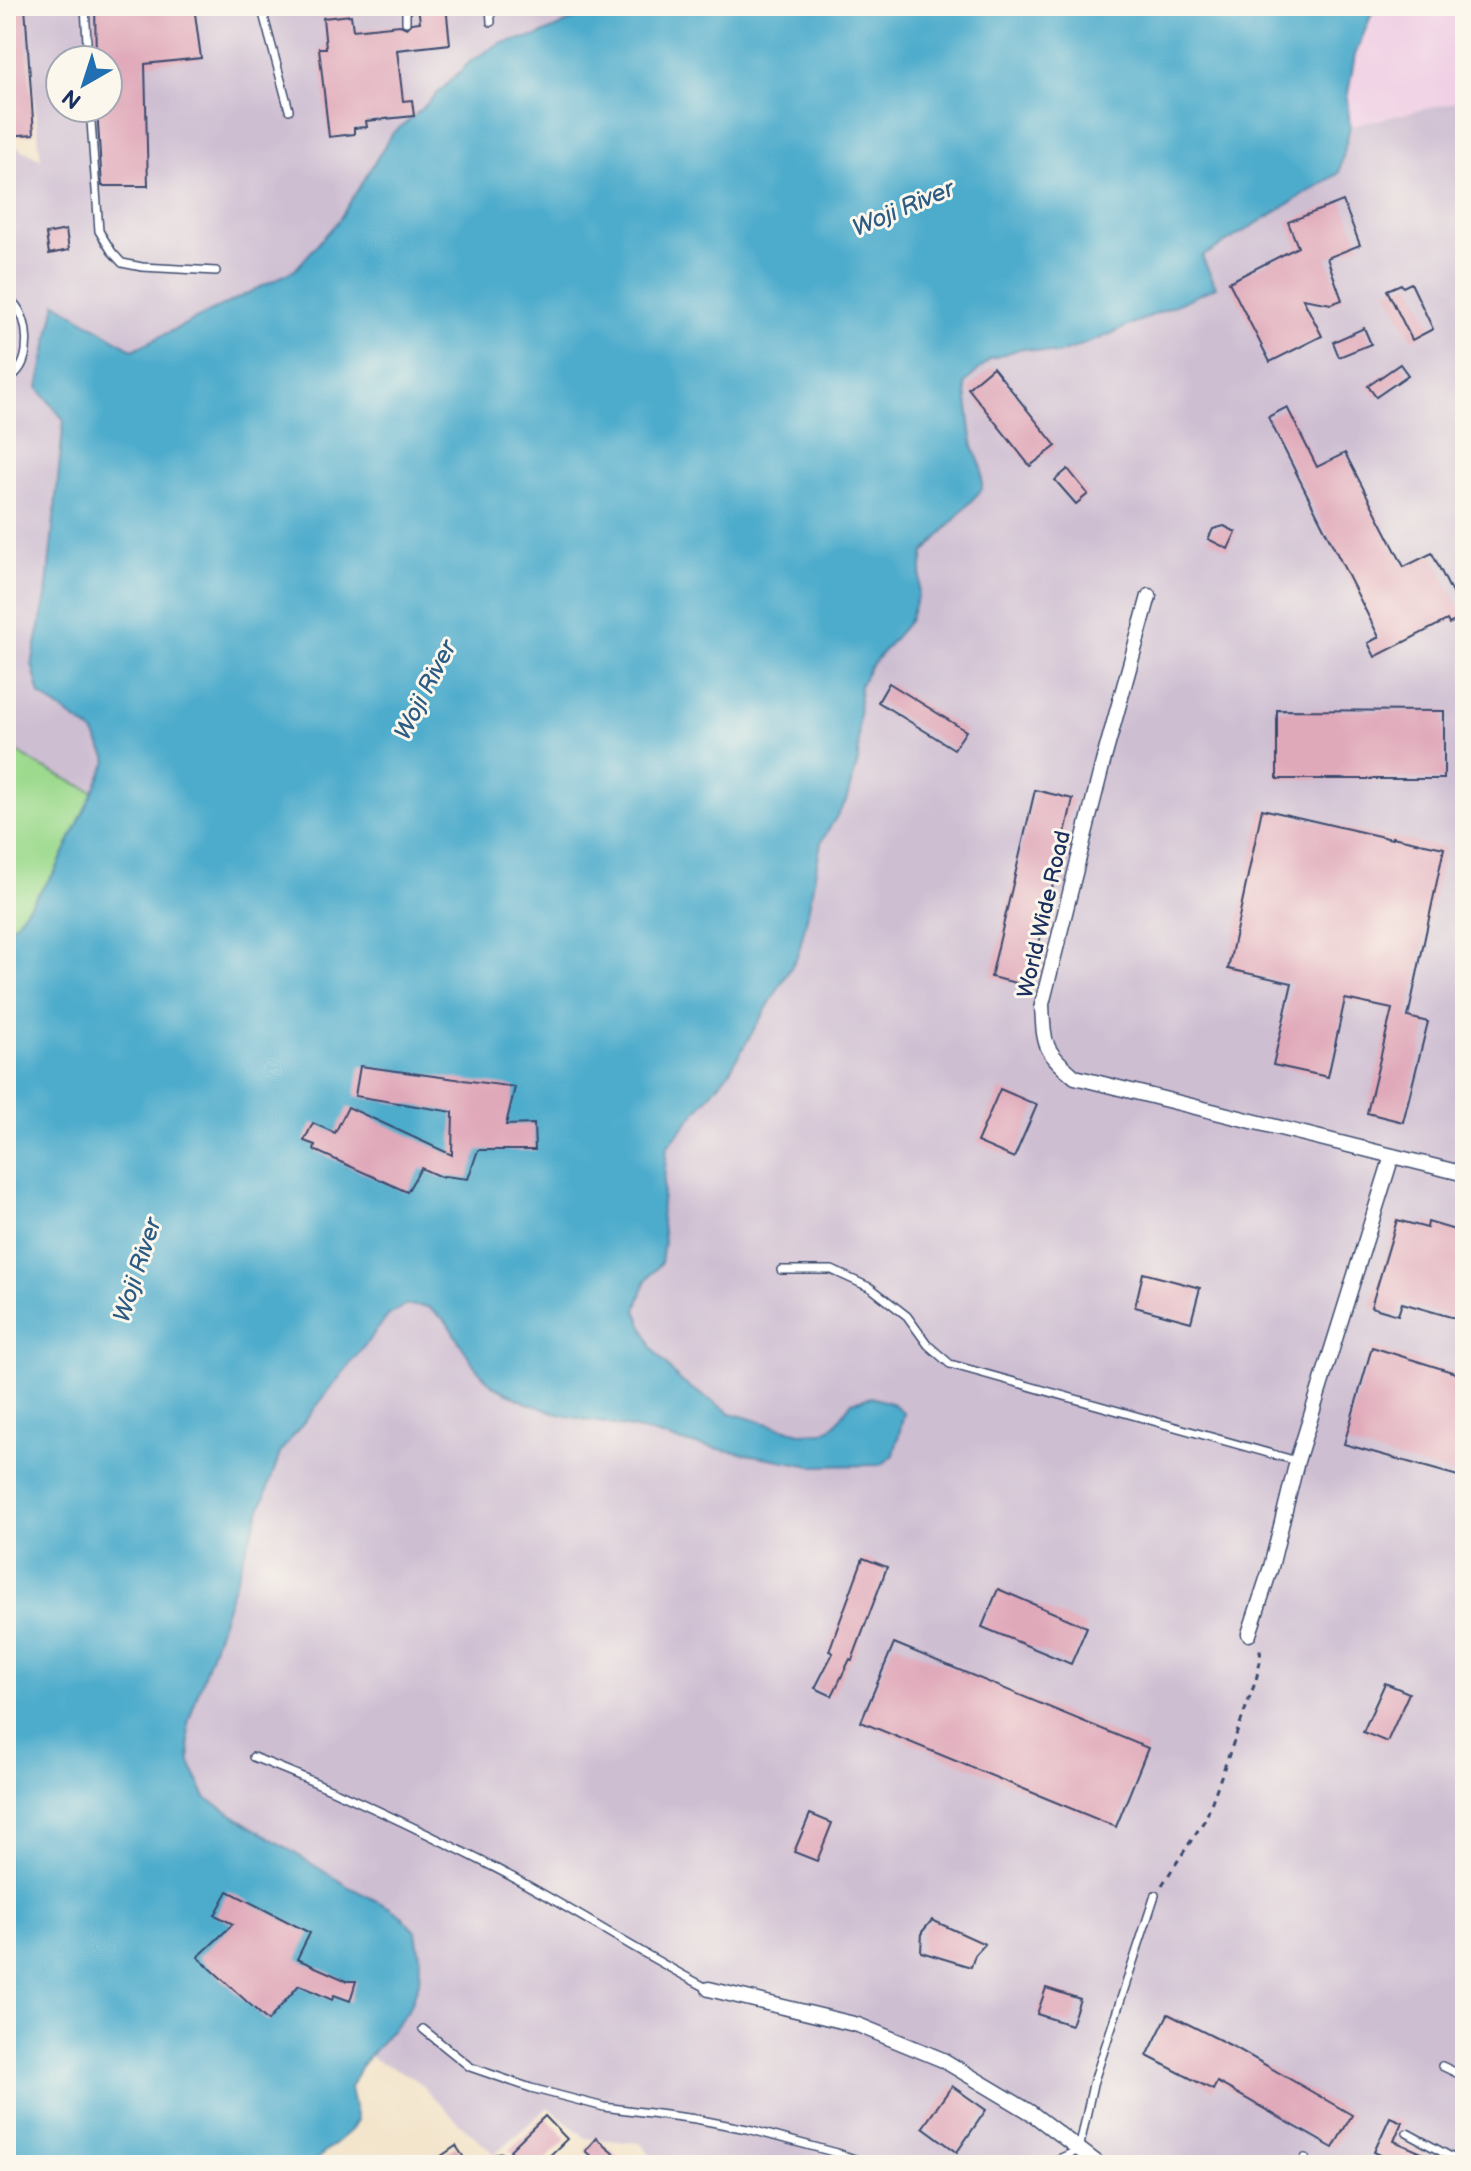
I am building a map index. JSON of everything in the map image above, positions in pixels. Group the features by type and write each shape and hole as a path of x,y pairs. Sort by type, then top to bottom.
{"street":[{"name":"World Wide Road","path":"1149,596 1042,1004 1043,1039 1054,1060 1075,1077 1465,1174"},
{"path":"1249,1634 1271,1567 1297,1461 1392,1156"},
{"path":"709,1989 845,2022 943,2060 1030,2112 1100,2165"}],"lane":[{"path":"85,6 87,44"},
{"path":"261,6 289,110"},
{"path":"406,6 406,22"},
{"path":"490,6 491,22"},
{"path":"91,124 99,231 112,252 122,263 142,267 216,271"},
{"path":"6,298 23,313 27,342 22,367 6,382"},
{"path":"781,1270 832,1270 871,1288 907,1316 928,1345 950,1364 1297,1461"},
{"path":"253,1757 397,1820 497,1870 709,1989"},
{"path":"1045,2165 1079,2150 1093,2084 1155,1895"},
{"path":"423,2029 470,2067 531,2088 604,2107 752,2130 872,2165"},
{"path":"1442,2066 1465,2077"},
{"path":"1407,2133 1465,2162"}],"path":[{"path":"1155,1895 1206,1818 1221,1778 1261,1658 1260,1645 1249,1634"}],"shaded area":[{"path":"23,6 603,6 538,36 500,43 392,134 339,220 296,270 133,350 57,304 38,388 64,419 46,597 32,664 40,695 93,732 108,759 94,792 42,767 6,745 6,157 14,145 41,160"},
{"path":"1375,6 1465,6 1465,102 1350,126 1347,99 1355,55"},
{"path":"1464,100 1465,2165 662,2165 640,2143 586,2138 548,2107 495,2154 413,2077 368,2056 407,2012 419,1983 420,1956 402,1916 349,1887 206,1798 190,1762 188,1723 281,1451 388,1316 405,1305 428,1307 446,1321 476,1368 527,1403 562,1415 640,1430 686,1443 812,1466 852,1402 835,1425 823,1432 800,1433 731,1413 680,1381 652,1348 636,1310 664,1242 661,1214 667,1147 729,1072 798,955 821,842 846,801 858,761 860,685 870,667 909,621 918,594 923,553 941,533 982,468 973,447 965,383 990,359 1022,348 1057,354 1099,339 1215,287 1202,257 1339,173 1350,126"}],"green space":[{"path":"6,745 42,767 94,792 55,872 6,935"}],"water":[{"name":"Woji River","path":"603,6 1375,6 1355,55 1347,99 1350,126 1339,173 1202,257 1216,287 1099,339 1057,354 1022,348 990,359 965,383 973,447 982,468 982,489 924,553 918,594 909,621 870,667 860,685 858,761 846,801 821,842 798,955 729,1072 667,1147 661,1214 664,1242 661,1263 646,1280 636,1310 652,1348 680,1381 731,1413 800,1433 823,1432 835,1425 852,1402 872,1397 893,1404 904,1413 894,1455 881,1465 812,1466 686,1443 640,1430 562,1415 527,1403 493,1386 476,1368 446,1321 428,1307 405,1305 388,1316 281,1451 188,1723 190,1762 206,1798 349,1887 389,1907 416,1932 420,1956 419,1983 407,2012 360,2067 350,2088 357,2120 350,2131 310,2165 6,2165 6,935 55,872 108,760 93,732 40,695 32,664 46,597 64,420 38,388 56,303 133,350 295,270 339,220 392,134 471,61 500,43 538,36"}],"building":[{"path":"6,6 25,6 34,134 6,136"},
{"path":"95,6 194,6 201,58 145,64 148,186 102,186 98,124 124,124 124,44 96,44"},
{"path":"418,6 446,6 450,44 397,50 403,101 412,100 414,116 366,121 367,127 354,128 354,134 329,137 319,48 326,48 323,18 351,15 353,30 400,25 407,28 412,23 420,22"},
{"path":"1343,201 1360,245 1327,258 1342,300 1331,304 1303,299 1322,336 1270,362 1229,282 1298,247 1288,222"},
{"path":"66,230 69,250 49,254 46,234"},
{"path":"1411,283 1433,329 1412,340 1387,290"},
{"path":"1364,328 1371,344 1339,357 1333,342"},
{"path":"1400,364 1408,375 1376,397 1368,386"},
{"path":"993,367 1056,446 1030,466 968,388"},
{"path":"1287,407 1317,467 1345,453 1404,567 1432,553 1464,617 1449,624 1447,620 1375,657 1368,643 1379,637 1268,417"},
{"path":"1068,469 1088,494 1076,504 1055,480"},
{"path":"1224,526 1236,532 1228,549 1208,539 1213,529"},
{"path":"889,683 966,731 954,749 878,702"},
{"path":"1277,710 1444,711 1444,779 1277,779"},
{"path":"1035,790 1073,799 1029,986 991,977"},
{"path":"1262,809 1444,848 1408,1017 1428,1022 1403,1122 1367,1113 1392,1009 1345,999 1328,1077 1273,1065 1292,983 1228,969"},
{"path":"360,1066 515,1087 506,1125 534,1124 535,1150 478,1150 468,1179 443,1178 421,1168 407,1192 314,1150 315,1145 304,1141 313,1123 335,1133 348,1107 452,1155 453,1112 355,1096"},
{"path":"1000,1089 1037,1105 1014,1158 977,1142"},
{"path":"1397,1220 1427,1228 1428,1222 1465,1233 1465,1321 1402,1303 1398,1315 1371,1307"},
{"path":"1143,1273 1200,1288 1191,1322 1135,1307"},
{"path":"1372,1347 1465,1376 1465,1478 1344,1444"},
{"path":"863,1558 887,1567 852,1660 832,1696 815,1688 833,1653 829,1651"},
{"path":"998,1589 1087,1627 1071,1664 982,1627"},
{"path":"894,1643 1148,1748 1116,1827 861,1722"},
{"path":"1385,1683 1409,1693 1387,1742 1363,1732"},
{"path":"810,1814 832,1823 817,1861 794,1852"},
{"path":"228,1891 310,1933 297,1959 347,1981 356,1981 350,2001 334,1995 332,2000 299,1985 268,2021 198,1957 233,1924 215,1915"},
{"path":"932,1920 985,1944 975,1955 971,1967 921,1952 922,1932"},
{"path":"1046,1988 1080,1999 1071,2025 1037,2014"},
{"path":"1168,2014 1236,2048 1352,2115 1333,2148 1217,2082 1213,2090 1147,2056"},
{"path":"952,2086 986,2110 957,2152 923,2127"},
{"path":"545,2116 567,2139 540,2165 525,2165 510,2150"},
{"path":"1390,2117 1402,2122 1394,2141 1422,2153 1417,2165 1402,2165 1374,2152"},
{"path":"596,2138 628,2165 601,2165 585,2151"},
{"path":"456,2146 469,2165 428,2165"}]}
